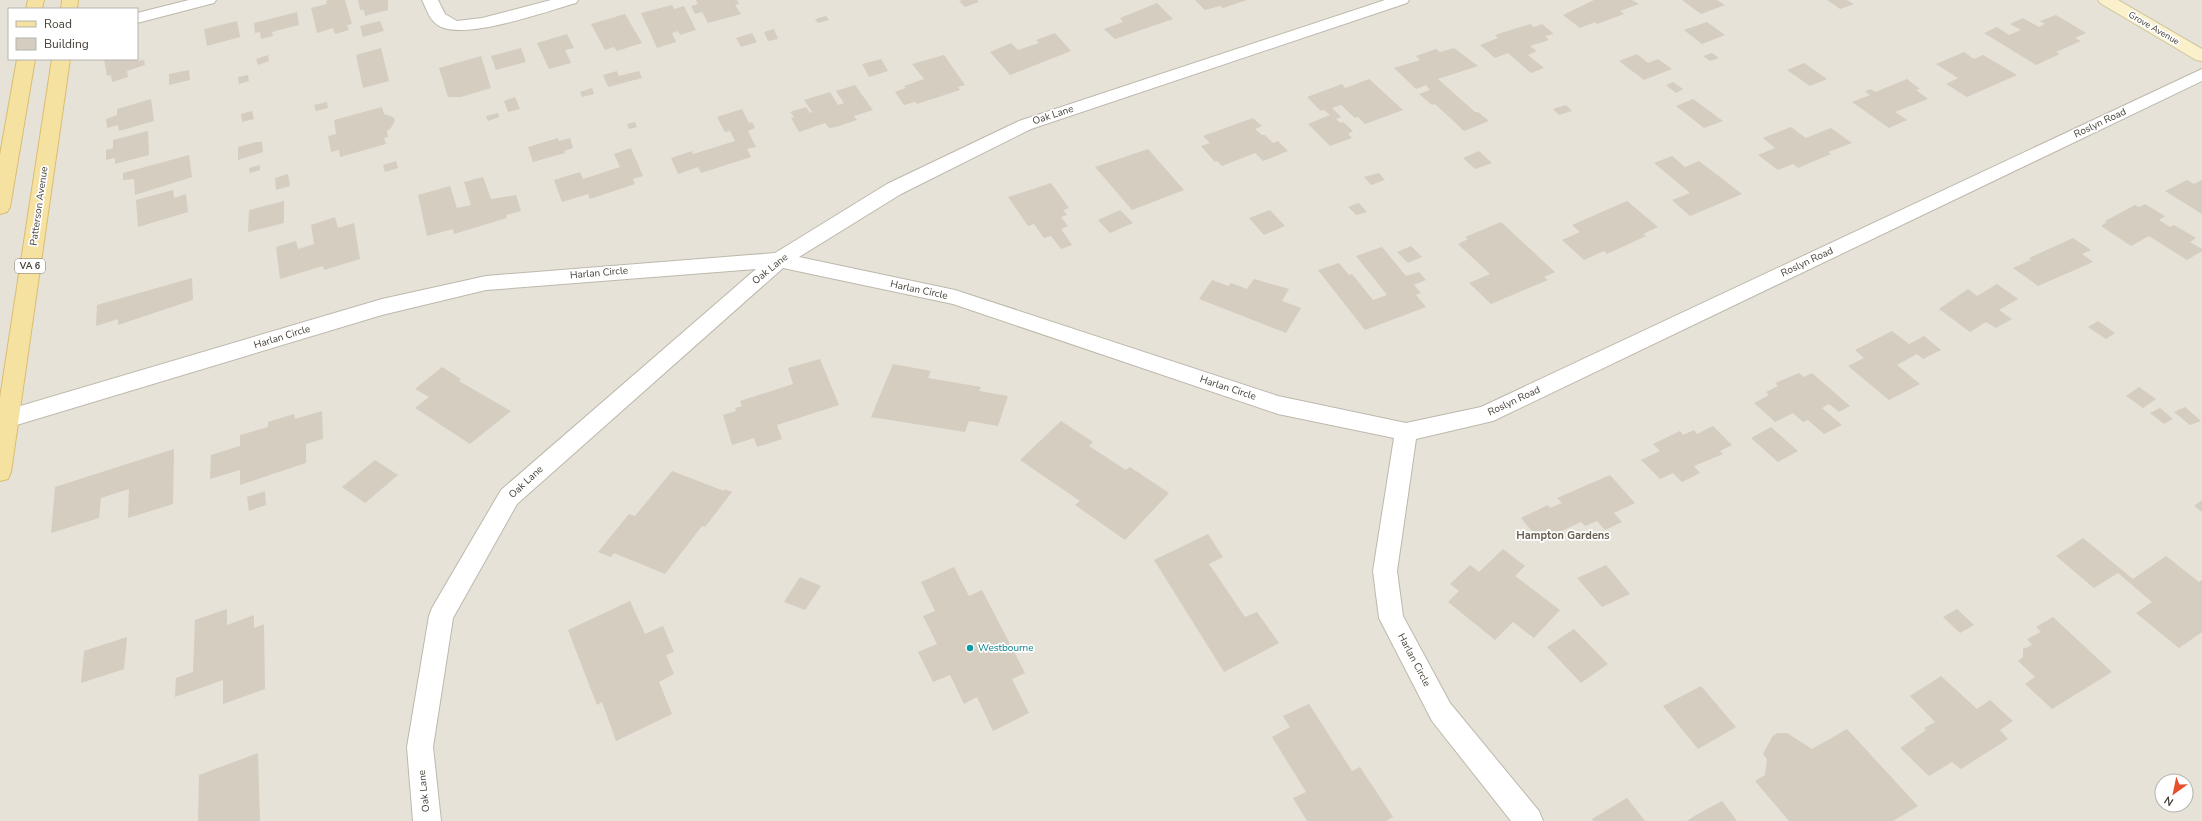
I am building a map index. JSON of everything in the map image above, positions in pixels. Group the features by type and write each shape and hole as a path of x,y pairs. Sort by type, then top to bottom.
{"main road":[{"path":"0,207 26,60"},
{"name":"Patterson Avenue","path":"0,472 4,420 61,60"}],"street":[{"path":"138,18 208,0"},
{"path":"430,0 438,17 446,23 456,26 483,23 570,0"},
{"name":"Oak Lane","path":"427,821 420,747 441,616 509,497 779,260 894,189 1025,125 1401,0"},
{"name":"Grove Avenue","path":"2106,0 2202,56"},
{"name":"Grove Avenue","path":"2133,0 2202,39"},
{"name":"Roslyn Road","path":"1406,432 1485,415 2202,74"},
{"name":"Harlan Circle","path":"4,420 382,307 486,283 779,260 955,297 1278,405 1406,432 1385,571 1391,618 1441,712 1529,821"}],"shaded area":[{"path":"0,0 2202,0 2202,821 0,821"}],"building":[{"path":"345,0 352,24 347,25 349,30 335,34 333,28 317,33 311,8 327,4 326,1"},
{"path":"358,0 388,0 388,10 365,16 364,10 360,10"},
{"path":"696,0 737,0 739,4 735,5 741,14 708,23 702,12 695,14 691,6 698,4"},
{"path":"977,0 979,2 965,7 959,1"},
{"path":"1195,0 1247,0 1223,8 1220,6 1205,10"},
{"path":"1594,0 1632,0 1639,4 1620,11 1624,14 1597,24 1595,22 1580,28 1563,15"},
{"path":"1682,0 1717,0 1725,5 1701,14"},
{"path":"1827,0 1847,0 1854,4 1840,9"},
{"path":"1157,3 1173,19 1115,39 1104,29 1123,22 1120,18"},
{"path":"672,5 674,9 684,6 696,30 680,35 678,31 672,33 676,42 657,48 641,13"},
{"path":"297,12 299,25 272,32 273,36 261,39 260,32 255,33 254,23"},
{"path":"625,14 642,43 617,51 614,47 605,50 591,24"},
{"path":"2056,15 2086,33 2075,38 2081,41 2056,52 2060,54 2036,65 1984,33 1997,27 2009,35 2021,30 2010,24 2023,18 2039,27 2045,24 2040,21"},
{"path":"826,16 829,20 818,23 815,19"},
{"path":"237,21 240,37 207,46 204,29"},
{"path":"380,21 384,31 363,37 360,26"},
{"path":"1707,22 1725,35 1702,44 1684,30"},
{"path":"1530,24 1534,27 1542,24 1554,34 1545,36 1549,40 1530,46 1537,51 1528,55 1544,68 1531,73 1508,53 1495,58 1480,45 1498,38 1495,35"},
{"path":"774,29 778,39 768,41 764,32"},
{"path":"752,33 757,42 741,47 736,38"},
{"path":"1055,33 1071,51 1010,75 990,52 1011,43 1018,50 1039,43 1036,40"},
{"path":"567,34 574,48 565,50 571,63 549,69 537,43"},
{"path":"381,48 389,81 363,88 356,55"},
{"path":"521,48 526,62 496,70 491,56"},
{"path":"1454,48 1478,66 1438,79 1475,112 1478,112 1489,121 1464,131 1435,104 1432,105 1419,94 1430,90 1426,85 1416,89 1394,68 1420,60 1416,56 1436,49 1440,52"},
{"path":"1964,52 1974,59 1983,55 2017,75 1967,97 1946,84 1958,78 1936,64"},
{"path":"1712,53 1719,58 1710,61 1703,56"},
{"path":"1637,54 1648,63 1658,59 1672,69 1644,80 1619,61"},
{"path":"268,55 269,61 258,65 256,59"},
{"path":"944,55 965,85 958,87 960,90 917,104 915,102 904,105 895,92 906,88 904,86 924,79 912,64"},
{"path":"481,56 491,88 461,97 448,97 439,68"},
{"path":"881,59 888,71 869,77 862,64"},
{"path":"104,60 144,60 145,65 127,71 128,77 112,82 111,75 107,76"},
{"path":"1804,63 1827,79 1810,86 1787,70"},
{"path":"189,70 190,80 169,85 169,74"},
{"path":"617,71 619,76 639,71 642,78 608,87 603,75"},
{"path":"248,75 249,81 239,84 238,77"},
{"path":"1369,79 1403,110 1365,124 1358,117 1355,118 1341,105 1332,108 1341,117 1336,119 1340,123 1343,122 1353,131 1348,134 1352,138 1330,146 1308,124 1330,115 1324,110 1321,111 1307,97 1342,84 1345,88"},
{"path":"1907,79 1920,89 1916,90 1928,99 1895,112 1907,120 1889,128 1852,102 1870,95 1865,91 1871,89 1875,92"},
{"path":"1673,82 1683,89 1676,93 1666,85"},
{"path":"855,85 873,110 854,116 857,120 836,127 829,128 825,123 799,132 791,118 794,117 790,112 806,107 810,113 812,112 804,100 830,92 838,105 844,103 836,91"},
{"path":"592,88 594,94 582,97 580,92"},
{"path":"515,97 520,109 508,112 504,101"},
{"path":"151,99 154,121 119,131 118,125 107,128 106,119 117,115 117,109"},
{"path":"1693,99 1723,121 1704,128 1676,106"},
{"path":"327,102 328,108 316,111 314,105"},
{"path":"1566,105 1572,111 1559,115 1553,109"},
{"path":"382,107 384,114 393,117 395,120 391,128 387,131 388,137 384,138 386,144 340,157 339,150 331,152 328,136 336,134 334,120"},
{"path":"742,109 749,123 752,122 755,128 748,131 756,147 747,149 751,157 701,173 698,167 678,174 671,158 692,151 693,154 735,141 730,131 725,132 717,117"},
{"path":"252,111 254,119 242,122 241,114"},
{"path":"498,113 499,117 488,121 486,116"},
{"path":"1253,118 1262,126 1255,129 1262,135 1265,135 1273,143 1278,141 1288,151 1263,161 1255,153 1222,166 1217,161 1215,162 1201,146 1210,143 1203,136"},
{"path":"635,122 637,127 629,129 627,124"},
{"path":"1791,127 1806,138 1831,128 1852,143 1828,152 1831,154 1798,168 1793,164 1778,170 1758,155 1775,148 1763,138"},
{"path":"148,131 149,155 115,164 115,158 106,160 106,150 113,148 113,140"},
{"path":"558,138 559,141 570,138 573,148 564,151 565,153 533,162 528,147"},
{"path":"256,142 262,142 263,152 238,160 238,147"},
{"path":"631,148 643,176 633,179 635,184 590,199 588,194 562,202 554,180 580,172 583,179 620,167 614,154"},
{"path":"1148,149 1184,190 1132,210 1095,167"},
{"path":"1479,151 1492,163 1475,169 1463,158"},
{"path":"189,155 192,177 135,195 134,179 123,180 123,173"},
{"path":"1672,156 1685,167 1699,161 1742,194 1690,216 1672,200 1690,193 1654,163"},
{"path":"396,161 398,168 385,172 383,165"},
{"path":"260,165 260,170 250,173 249,168"},
{"path":"1379,173 1385,180 1371,185 1364,177"},
{"path":"288,174 290,186 276,190 275,178"},
{"path":"483,177 491,199 516,195 521,211 506,215 507,218 454,234 453,229 427,236 418,195 450,186 457,208 471,205 464,182"},
{"path":"2187,180 2194,184 2202,180 2202,214 2165,191"},
{"path":"1051,183 1069,208 1063,210 1067,215 1061,217 1068,226 1061,229 1072,245 1061,249 1051,236 1044,238 1034,224 1028,226 1008,197"},
{"path":"173,190 174,198 186,194 188,212 138,227 136,200"},
{"path":"284,201 284,223 248,232 249,210"},
{"path":"1627,201 1658,227 1643,234 1646,236 1607,254 1604,251 1584,260 1562,240 1580,232 1572,225"},
{"path":"1359,203 1367,212 1356,215 1348,207"},
{"path":"2145,204 2165,216 2159,220 2170,227 2174,225 2196,238 2190,242 2202,249 2202,251 2187,260 2149,236 2131,246 2101,226 2107,222 2105,221 2135,205 2139,207"},
{"path":"1120,210 1133,223 1110,233 1098,220"},
{"path":"1270,210 1285,226 1264,235 1249,218"},
{"path":"335,217 338,228 354,223 360,259 324,270 323,266 280,279 276,247 296,241 298,249 314,244 311,225"},
{"path":"1501,222 1555,272 1544,277 1548,280 1491,304 1469,283 1490,274 1458,244 1468,239 1465,237"},
{"path":"2073,238 2091,250 2082,254 2093,262 2038,286 2013,268 2031,260 2029,258"},
{"path":"1411,246 1422,257 1408,263 1397,252"},
{"path":"1382,247 1406,276 1419,272 1426,280 1414,285 1421,293 1416,295 1426,307 1365,330 1318,270 1339,263 1349,275 1352,274 1373,300 1387,295 1356,256"},
{"path":"192,278 193,300 118,325 118,319 96,326 97,305"},
{"path":"1254,279 1289,289 1282,301 1301,308 1286,333 1199,299 1212,280 1228,286 1231,283 1247,289"},
{"path":"1997,284 2018,299 1999,310 2012,319 1996,328 1986,322 1970,332 1939,309 1968,289 1977,296"},
{"path":"2098,321 2115,333 2106,339 2088,327"},
{"path":"1892,331 1909,344 1924,336 1941,350 1923,359 1917,354 1897,365 1920,384 1889,400 1848,366 1864,358 1855,350"},
{"path":"820,359 839,405 777,425 782,439 757,447 754,438 732,445 723,415 736,411 735,408 742,406 740,401 793,384 788,368"},
{"path":"893,364 931,371 928,378 981,387 979,391 1008,396 998,426 969,421 965,432 871,417"},
{"path":"442,367 461,379 459,381 511,411 470,444 415,408 429,397 415,389"},
{"path":"1799,373 1804,377 1812,373 1850,406 1839,412 1829,404 1822,408 1842,425 1824,434 1808,420 1803,422 1793,413 1775,422 1754,403 1769,395 1766,392 1778,386 1775,383"},
{"path":"2139,387 2156,399 2143,408 2126,396"},
{"path":"2185,407 2201,421 2190,425 2174,412"},
{"path":"2160,408 2173,419 2164,424 2150,413"},
{"path":"322,411 323,439 306,444 306,463 240,485 240,470 210,479 211,455 240,446 240,435 268,427 268,422 294,414 295,419"},
{"path":"1061,421 1093,442 1089,446 1126,470 1130,467 1169,493 1125,540 1075,505 1080,501 1020,460"},
{"path":"1713,426 1732,445 1720,451 1723,454 1694,466 1700,473 1682,482 1673,473 1660,479 1641,460 1660,451 1653,444 1680,431 1683,435 1694,430 1697,434"},
{"path":"1771,427 1798,451 1778,462 1751,438"},
{"path":"174,449 173,504 128,518 129,489 101,498 99,518 51,533 55,487"},
{"path":"375,460 398,475 365,503 342,487"},
{"path":"672,471 724,491 725,489 732,492 705,527 702,526 665,574 614,553 611,557 598,552 629,514 635,516"},
{"path":"1610,475 1635,503 1614,513 1622,522 1605,530 1597,521 1585,526 1581,522 1540,541 1521,518 1548,505 1550,508 1562,503 1557,498"},
{"path":"265,491 266,505 249,511 247,497"},
{"path":"2202,500 2202,512 2194,506"},
{"path":"1208,534 1223,557 1209,564 1245,617 1257,612 1279,643 1224,672 1154,560"},
{"path":"2083,538 2133,579 2166,556 2199,582 2202,580 2202,632 2179,648 2136,613 2152,602 2118,573 2094,588 2056,556"},
{"path":"1503,549 1525,566 1515,576 1560,610 1534,638 1513,622 1495,640 1448,602 1459,591 1450,584 1470,565 1479,572"},
{"path":"1606,565 1630,594 1602,607 1577,578"},
{"name":"Westbourne","path":"954,567 969,596 982,590 1025,673 1012,679 1029,713 993,731 977,697 964,704 950,675 933,682 918,652 937,644 923,616 935,611 921,582"},
{"path":"800,577 821,586 805,610 784,602"},
{"path":"630,601 645,634 663,626 674,652 666,655 674,674 659,682 672,714 616,741 602,702 597,705 568,630"},
{"path":"227,609 227,625 254,615 254,628 264,624 265,689 223,704 223,680 175,697 176,678 193,672 195,620"},
{"path":"1957,609 1974,625 1960,633 1943,617"},
{"path":"2053,617 2112,672 2052,709 2025,684 2035,677 2018,661 2023,657 2023,649 2032,645 2027,639 2041,632 2036,627"},
{"path":"1574,629 1608,664 1581,683 1547,647"},
{"path":"127,637 124,669 81,683 84,651"},
{"path":"1941,676 1977,709 1990,700 2013,721 2000,730 2008,739 1961,769 1952,762 1929,776 1900,748 1926,730 1924,728 1935,722 1910,696"},
{"path":"1701,686 1736,727 1698,749 1663,706"},
{"path":"1309,704 1352,771 1360,767 1393,817 1386,821 1307,821 1293,798 1306,792 1272,737 1290,727 1283,716"},
{"path":"1847,729 1918,806 1893,821 1789,821 1755,781 1765,775 1767,759 1763,754 1772,737 1777,733 1787,733 1812,749"},
{"path":"258,753 260,821 198,821 199,775"},
{"path":"1627,798 1645,821 1593,821 1592,819"},
{"path":"1722,801 1737,821 1687,821 1696,815"}],"place":[{"name":"Westbourne","path":"970,648"}],"district":[{"name":"Hampton Gardens","path":"1563,535"}]}
